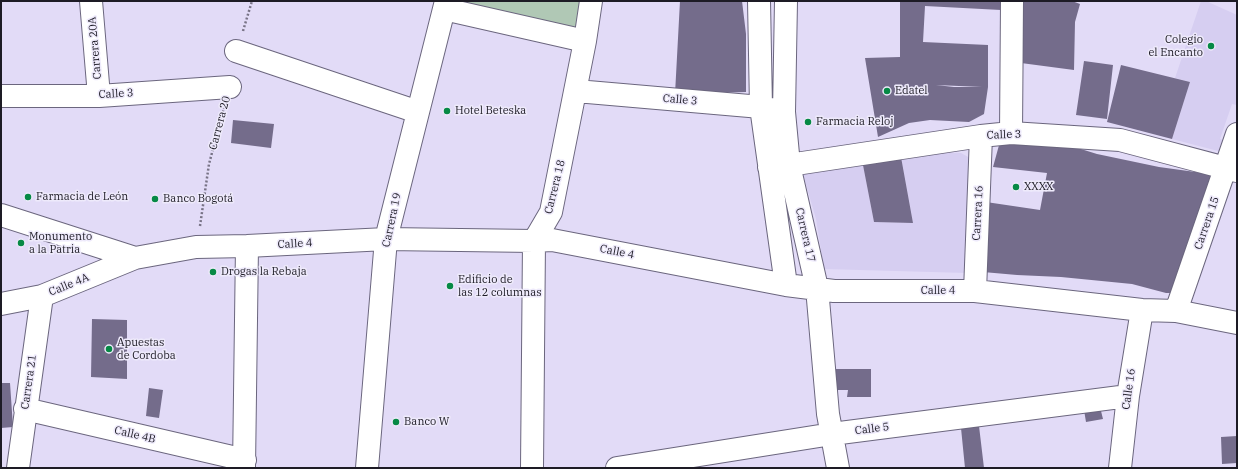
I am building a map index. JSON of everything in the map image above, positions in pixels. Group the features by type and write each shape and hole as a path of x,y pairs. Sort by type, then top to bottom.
{"street":[{"name":"Carrera 20A","path":"91,1 99,96"},
{"name":"Carrera 18","path":"532,468 534,241 551,212 576,91 585,41 590,1"},
{"name":"Carrera 17","path":"759,1 761,107 817,288 828,414 838,468"},
{"name":"Carrera 17","path":"786,1 784,112 779,166 786,285"},
{"path":"1011,133 1012,1"},
{"path":"445,5 585,41"},
{"name":"Carrera 19","path":"367,468 386,238 445,5"},
{"path":"236,51 418,112"},
{"name":"Calle 3","path":"1,96 99,96 230,87"},
{"name":"Calle 3","path":"576,91 761,107 784,112"},
{"name":"Calle 3","path":"779,166 981,136 1011,133 1120,140 1231,169"},
{"name":"Carrera 15","path":"1176,311 1231,169 1237,134"},
{"name":"Carrera 16","path":"975,291 981,136"},
{"name":"Calle 4","path":"1,215 135,258 196,247 247,246 386,238 534,241 552,240 786,285 834,290 975,291 1142,310 1176,311 1237,323"},
{"path":"245,464 247,246"},
{"name":"Calle 4A","path":"1,304 42,296 135,258"},
{"name":"Carrera 21","path":"18,468 42,296"},
{"name":"Calle 16","path":"1120,468 1128,396 1142,310"},
{"name":"Calle 5","path":"617,468 832,434 1128,396"},
{"name":"Calle 4B","path":"26,409 245,464"}],"path":[{"path":"236,51 252,1"},
{"name":"Carrera 20","path":"196,247 209,164 230,87"}],"shaded area":[{"name":"Colegio el Encanto","path":"1201,1 1206,1 1237,15 1237,105 1232,104 1220,139 1226,141 1222,152 1172,139 1190,82 1175,78"},
{"path":"919,153 961,153 970,158 967,273 824,269 816,219 802,171 862,160 874,222 913,223 901,157"}],"green space":[{"path":"466,1 581,1 576,32 464,6"}],"building":[{"path":"680,1 742,1 746,34 746,92 675,94"},
{"path":"900,1 1002,1 1001,10 925,6 923,42 988,45 988,87 984,114 969,122 930,120 909,123 878,137 865,58 900,57","holes":["936,85 982,87 954,87"]},
{"path":"1023,1 1072,1 1080,4 1075,22 1074,70 1021,63"},
{"path":"1084,61 1113,65 1107,119 1076,115"},
{"path":"1121,65 1190,82 1172,139 1107,122"},
{"path":"233,120 274,124 271,148 231,143"},
{"path":"1001,138 1055,141 1097,154 1159,167 1210,174 1216,179 1175,293 1166,293 1132,284 1061,277 983,272 986,202 1040,210 1047,173 993,167"},
{"path":"901,157 913,223 874,222 862,160"},
{"name":"Apuestas de Cordoba","path":"92,319 127,320 127,379 91,377"},
{"path":"835,369 871,369 871,397 847,397 848,390 835,390"},
{"path":"1,383 10,383 13,427 1,428"},
{"path":"149,388 163,390 159,418 146,416"},
{"path":"1100,407 1103,419 1086,422 1084,410"},
{"path":"979,426 984,468 965,468 961,428"},
{"path":"1237,436 1237,463 1222,464 1221,437"}],"place":[{"name":"Colegio el Encanto","path":"1211,46"},
{"name":"Edatel","path":"887,91"},
{"name":"Hotel Beteska","path":"447,111"},
{"name":"Farmacia Reloj","path":"808,122"},
{"name":"XXXX","path":"1016,187"},
{"name":"Farmacia de León","path":"28,197"},
{"name":"Banco Bogotá","path":"155,199"},
{"name":"Monumento a la Patria","path":"21,243"},
{"name":"Drogas la Rebaja","path":"213,272"},
{"name":"Edificio de las 12 columnas","path":"450,286"},
{"name":"Apuestas de Cordoba","path":"109,349"},
{"name":"Banco W","path":"396,422"}]}
